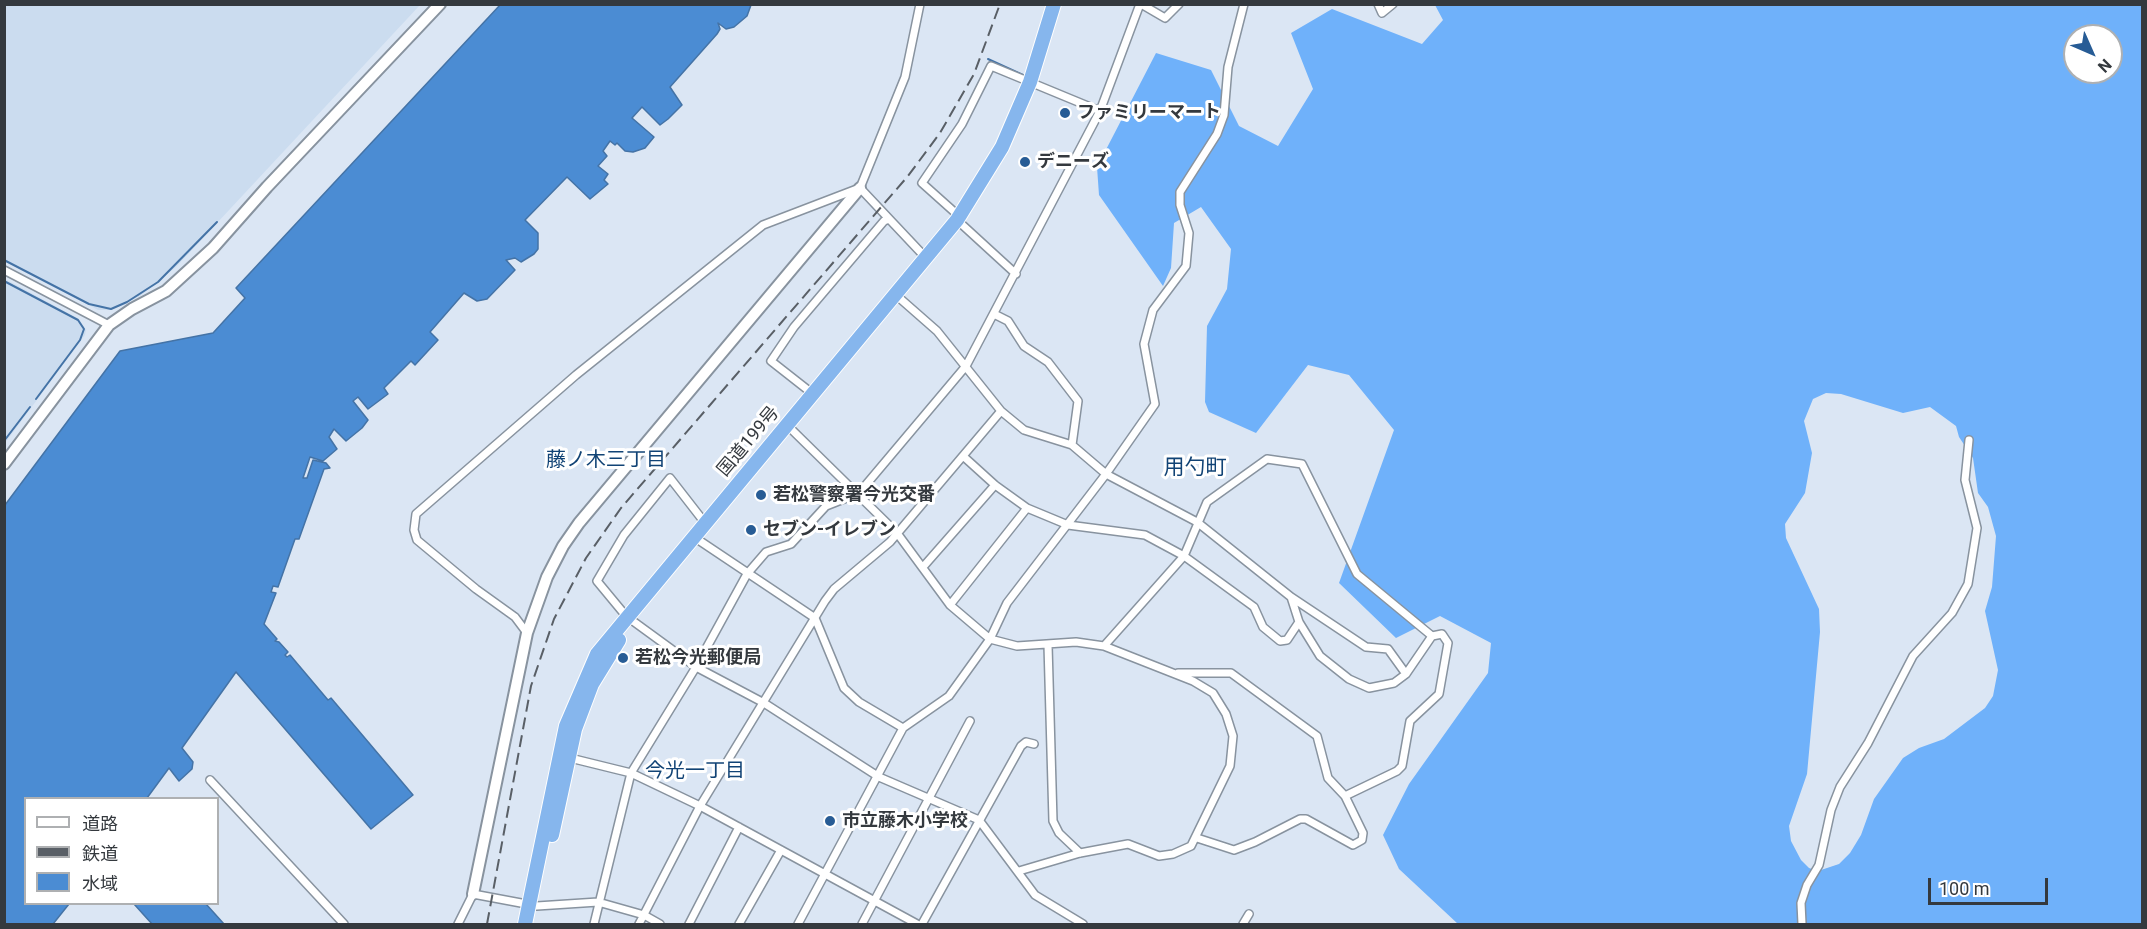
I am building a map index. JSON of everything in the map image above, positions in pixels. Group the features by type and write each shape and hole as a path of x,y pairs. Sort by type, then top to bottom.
{"highway":[{"name":"国道199号","path":"1033,83 1054,4"},
{"name":"国道199号","path":"525,924 533,905 563,757 566,726 597,654 697,540 899,298 960,221 1002,147 1033,83 1062,4"},
{"name":"国道199号","path":"697,540 705,523 790,428 813,394 899,298 927,259 960,221"},
{"name":"国道199号","path":"533,905 534,924"}],"street":[{"path":"4,464 109,325 132,309 166,291 213,248 267,187 440,4"},
{"path":"458,924 473,894 527,633 547,577 579,523 860,188 905,77 920,4"},
{"path":"594,924 631,773 696,667 747,574 766,552 791,544 826,506 859,493 966,366 1100,111 1140,4 1165,18 1179,4"},
{"path":"798,924 879,777 903,728 950,696 990,639 1007,603 1106,474 1155,404 1144,344 1153,310 1186,266 1189,233 1180,205 1180,192 1217,134 1224,115 1228,67 1244,4"},
{"path":"1378,4 1382,13 1393,4"},
{"path":"1016,274 922,183 962,124 991,66 1100,111"},
{"path":"860,188 927,259"},
{"path":"527,633 515,617 476,589 417,540 414,530 416,514 576,375 763,225 860,188"},
{"path":"813,394 771,361 794,327 884,221 889,219"},
{"path":"4,270 109,325"},
{"path":"899,298 938,332 1001,411 1024,430 1072,445 1106,474 1197,522 1291,597 1366,647 1388,650 1406,675"},
{"path":"994,314 1008,321 1024,346 1048,362 1078,401 1072,445"},
{"path":"639,924 700,806 834,589 897,533 1001,411"},
{"path":"790,428 859,493 897,533 950,605 990,639 1017,646 1076,642 1104,646 1173,673 1213,693 1226,714 1233,736 1230,766 1197,838 1191,846 1173,854 1160,856 1128,844 1080,854 1019,871"},
{"path":"1802,924 1801,903 1807,885 1819,865 1831,810 1840,787 1868,743 1913,656 1952,613 1968,584 1977,528 1965,480 1970,440"},
{"path":"963,456 995,485 1027,507 1068,525 1145,535 1184,556 1254,608 1263,627 1280,641 1287,640 1299,622"},
{"path":"1104,646 1184,556 1207,502 1267,459 1302,464 1357,573 1432,636"},
{"path":"705,523 670,478 624,534 597,581 629,619 696,667 764,703 879,777 979,820 1035,894 1078,923"},
{"path":"923,567 995,485"},
{"path":"950,605 1027,507"},
{"path":"697,540 815,618 844,688 859,702 903,728"},
{"path":"1291,597 1299,622 1320,656 1329,666 1369,688 1385,686 1406,675 1432,636 1442,634 1448,643 1439,694 1410,722 1401,766 1397,771 1345,796"},
{"path":"1048,645 1053,821 1059,834 1080,854"},
{"path":"1173,673 1231,673 1317,736 1328,778 1345,796 1363,833 1362,840 1353,845 1306,819 1300,819 1255,843 1234,850 1197,838"},
{"path":"862,924 970,721"},
{"path":"563,757 631,773 700,806 920,924 1021,746 1026,742 1034,744"},
{"path":"210,780 344,924"},
{"path":"689,924 739,827"},
{"path":"739,924 781,850"},
{"path":"473,894 533,905 598,902 644,915 660,924"},
{"path":"1243,924 1249,914"}],"shaded area":[{"path":"4,5 420,5 176,267 140,296 111,310 98,310 5,261"},
{"path":"1435,5 2142,5 2142,924 1458,924 1399,869 1383,835 1409,784 1488,673 1491,643 1440,616 1396,638 1339,583 1394,430 1349,375 1308,365 1256,433 1209,412 1205,402 1207,326 1227,289 1231,249 1201,207 1174,223 1171,268 1163,286 1099,195 1097,167 1156,53 1211,70 1239,126 1278,146 1313,89 1291,33 1332,9 1422,44 1443,20","holes":["1826,393 1841,394 1903,413 1930,407 1956,426 1959,437 1973,458 1978,493 1988,507 1996,536 1992,587 1985,611 1998,670 1993,696 1985,708 1944,739 1919,748 1903,758 1874,799 1861,835 1850,853 1839,864 1818,871 1809,868 1801,860 1791,841 1789,826 1807,774 1820,632 1819,609 1786,538 1785,524 1805,493 1812,453 1804,421 1813,399"]},
{"path":"5,279 79,319 86,330 85,335 5,443"}],"water":[{"path":"500,5 751,5 747,16 734,27 726,29 718,23 720,29 717,34 670,87 682,105 668,119 660,125 642,107 632,118 654,137 645,148 633,152 625,151 617,143 615,145 610,141 603,151 607,156 598,166 608,174 604,180 608,184 590,199 567,177 525,220 538,233 538,249 534,254 521,262 515,258 506,260 515,270 487,299 477,301 464,293 430,332 438,340 415,365 411,361 384,388 388,394 368,409 358,397 353,401 368,420 362,428 346,441 334,429 329,437 337,449 323,461 310,457 303,478 307,478 313,460 326,463 330,468 324,469 299,539 295,539 278,587 273,586 271,592 276,593 264,624 277,639 275,641 279,642 288,652 285,655 287,657 290,655 328,700 331,698 413,795 371,829 236,672 182,748 193,762 192,769 179,781 169,768 148,797 24,797 24,905 68,905 53,924 5,924 5,505 120,351 213,333 245,298 236,288"},
{"path":"135,905 207,905 224,924 152,924"}],"waterway":[{"path":"988,59 1023,75"},
{"path":"4,260 89,304 111,309 127,302 158,282 217,222"},
{"path":"4,281 78,320 84,329 80,340 36,399"},
{"path":"4,441 30,407"}],"railway":[{"path":"487,924 531,686 554,619 586,558 621,508 908,176 940,133 974,74 1000,4"}],"place":[{"name":"ファミリーマート","path":"1065,113"},
{"name":"デニーズ","path":"1025,162"},
{"name":"若松警察署今光交番","path":"761,495"},
{"name":"セブン-イレブン","path":"751,530"},
{"name":"若松今光郵便局","path":"623,658"},
{"name":"市立藤木小学校","path":"830,821"}],"district":[{"name":"藤ノ木三丁目","path":"606,461"},
{"name":"用勺町","path":"1195,469"},
{"name":"今光一丁目","path":"695,772"}]}
